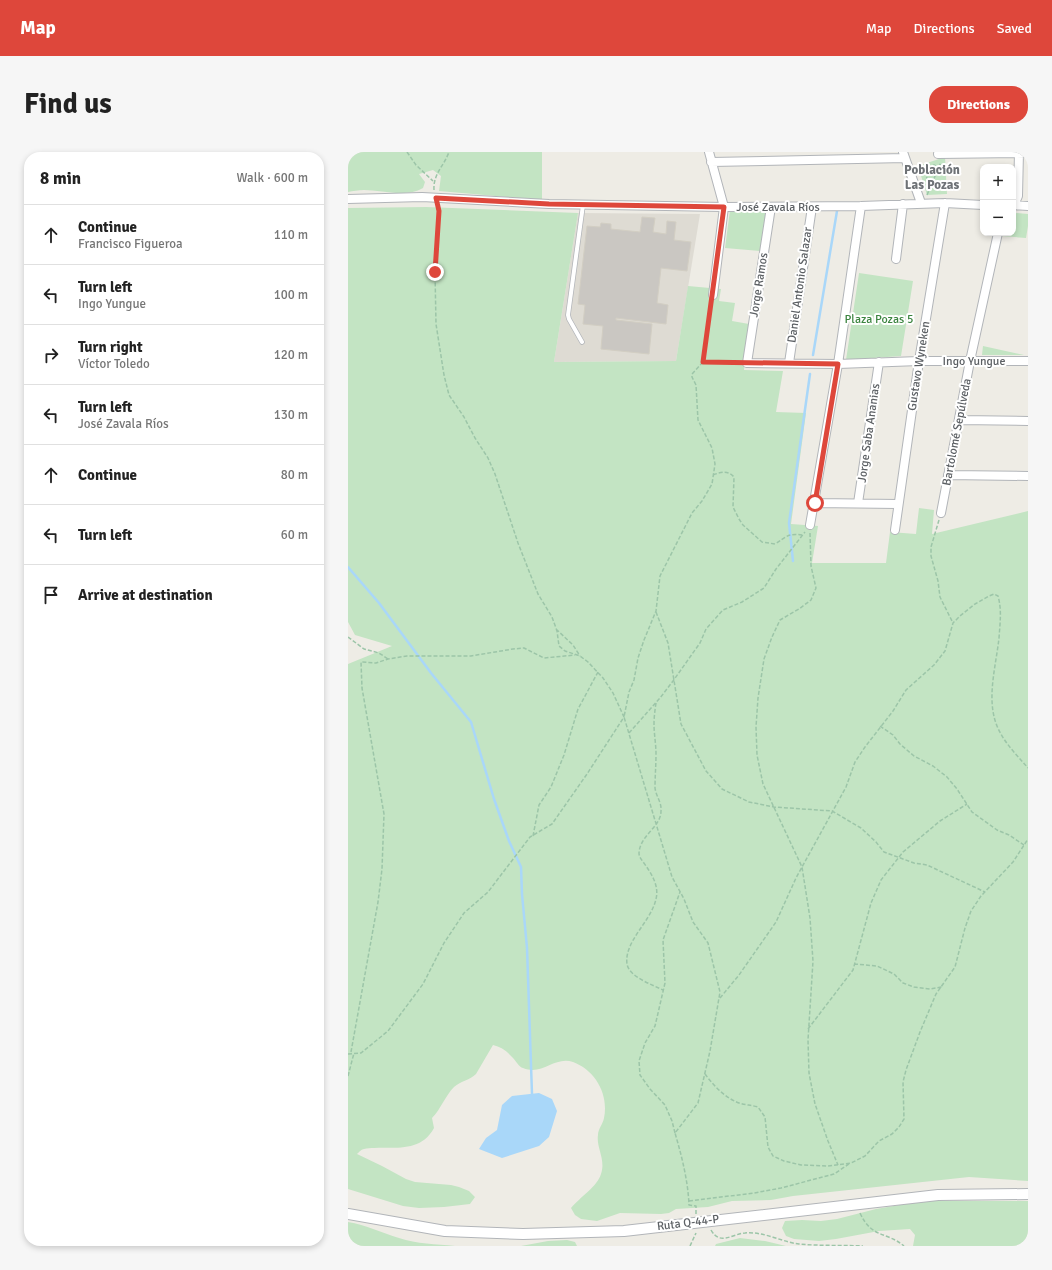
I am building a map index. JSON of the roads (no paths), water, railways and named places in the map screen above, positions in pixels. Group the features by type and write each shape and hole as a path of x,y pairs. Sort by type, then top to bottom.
{"street":[{"path":"709,152 724,207 713,295"},
{"path":"1015,200 1018,187 1019,153"},
{"path":"941,154 1028,153"},
{"path":"712,162 904,155 921,203"},
{"name":"José Zavala Ríos","path":"348,199 422,197 549,204 724,207 862,206 921,203 980,205"},
{"name":"Gustavo Wyneken","path":"895,530 919,361 945,203"},
{"path":"896,259 903,204"},
{"path":"810,525 838,364 862,206"},
{"path":"1016,206 1028,206"},
{"name":"Jorge Ramos","path":"747,363 771,207"},
{"name":"Daniel Antonio Salazar","path":"789,363 812,207"},
{"name":"Bartolomé Sepúlveda","path":"941,513 970,361 997,236"},
{"name":"Ingo Yungue","path":"747,363 838,364 919,361 1028,361"},
{"name":"Jorge Saba Ananias","path":"858,503 879,362"},
{"path":"959,420 1028,421"},
{"path":"948,475 1028,476"},
{"path":"815,503 898,504"},
{"name":"Ruta Q-44-P","path":"348,1214 445,1231 523,1234 624,1231 938,1195 1028,1194"}],"lane":[{"path":"582,342 569,319 568,314 583,205"}],"water":[{"path":"539,1093 552,1099 557,1111 549,1137 539,1146 502,1158 479,1149 486,1138 497,1130 502,1105 512,1096"}],"waterway":[{"path":"813,355 837,211"},
{"path":"793,561 789,523 810,374"},
{"path":"348,567 379,603 431,673 471,722 494,799 509,841 521,867 527,948 532,1094"}],"district":[{"name":"Población Las Pozas","path":"932,178"}],"park label":[{"name":"Plaza Pozas 5","path":"879,319"}]}
